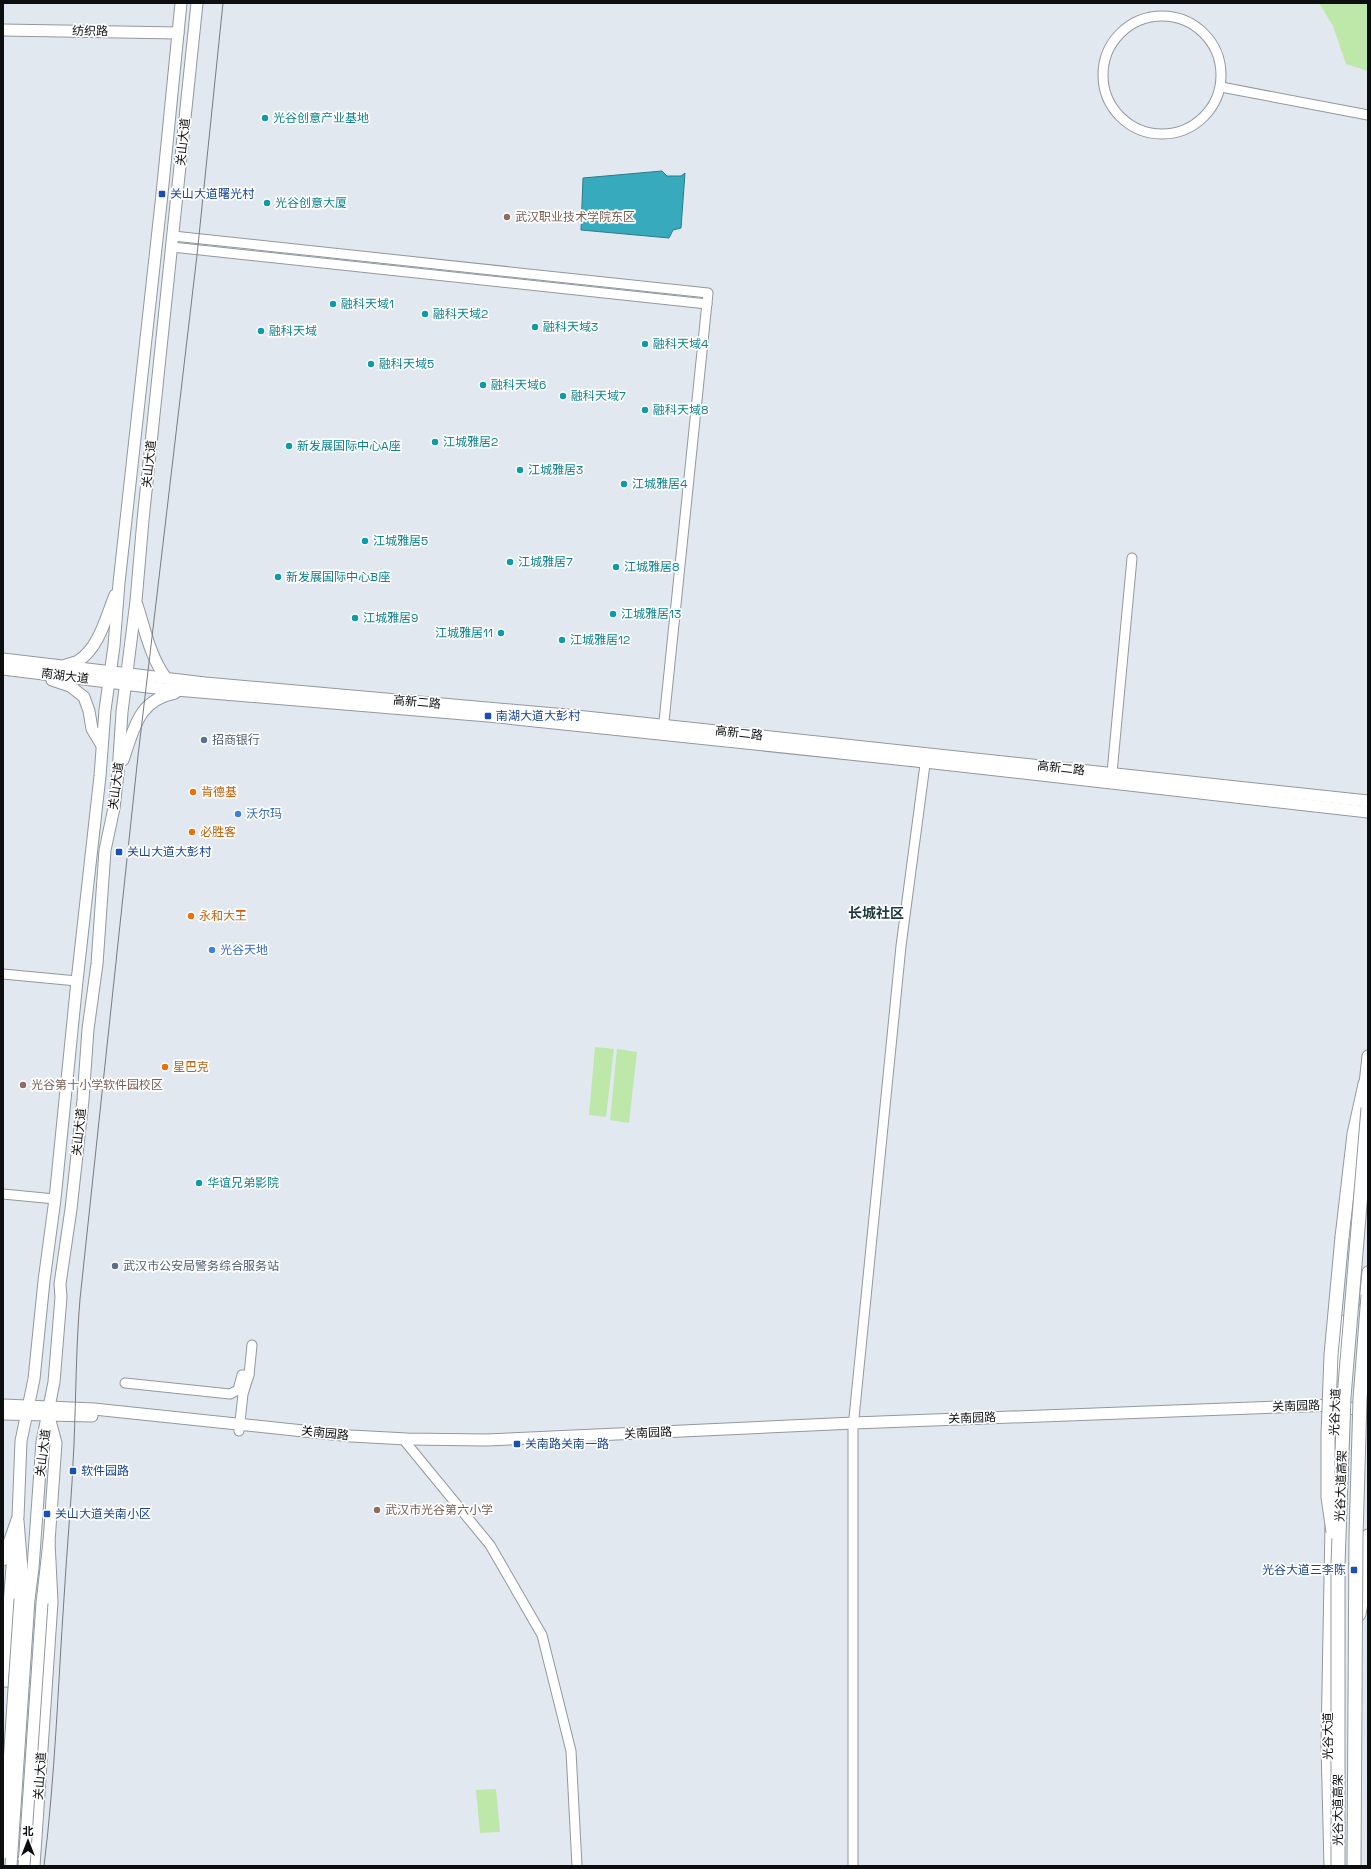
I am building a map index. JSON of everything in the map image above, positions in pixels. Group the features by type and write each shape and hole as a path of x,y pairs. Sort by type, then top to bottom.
{"highway":[{"path":"1338,1564 1328,1497 1331,1355 1342,1236 1354,1134 1365,1084"},
{"name":"光谷大道高架","path":"1338,1866 1338,1564 1344,1397 1368,1108"},
{"name":"光谷大道高架","path":"1354,1866 1360,1406 1368,1295"},
{"path":"1356,1632 1366,1575 1368,1536"}],"main road":[{"name":"关山大道","path":"3,1560 18,1517 21,1441 34,1379 44,1281 55,1199 77,981 100,783 101,744 162,194 181,3"},
{"name":"关山大道","path":"25,1599 33,1568 42,1442 54,1382 61,1297 60,1284 71,1209 83,1100 88,1029 97,964 104,857 114,808 118,773 197,3"},
{"name":"纺织路","path":"3,30 178,33"},
{"path":"65,665 78,661 90,649 99,636 119,583"},
{"path":"136,601 154,656 159,668 166,678"},
{"name":"南湖大道","path":"3,659 65,665 127,679"},
{"path":"3,670 62,682 76,690 84,697 89,711 92,728 101,744"},
{"name":"南湖大道","path":"3,670 109,676"},
{"name":"高新二路","path":"127,679 166,678 205,683 567,715 663,730"},
{"name":"高新二路","path":"127,679 191,690 663,730 926,758 1367,810"},
{"path":"118,773 134,725 147,705 163,695 191,690"},
{"name":"高新二路","path":"926,758 1112,773 1367,810"},
{"name":"光谷大道","path":"1330,1866 1327,1736 1333,1408 1346,1250 1368,1056"},
{"name":"光谷大道","path":"1354,1866 1355,1410 1368,1272"},
{"name":"关南园路","path":"3,1405 27,1410 239,1428 350,1443 388,1445 405,1441 486,1446 854,1426 1333,1408 1355,1410"},
{"name":"关南园路","path":"3,1414 27,1410"},
{"path":"24,1866 42,1603 49,1542 56,1443 49,1411"},
{"path":"3,1678 9,1598 18,1517"},
{"path":"12,1866 25,1599 18,1517"},
{"name":"关山大道","path":"34,1866 52,1602 49,1542"},
{"path":"3,1853 25,1599"}],"street":[{"path":"1153,16 1172,16 1190,23 1206,34 1216,50 1222,68 1221,87 1214,106 1200,122 1182,132 1162,135 1141,132 1123,121 1110,106 1103,86 1102,67 1108,49 1119,33 1135,22 1153,16"},
{"path":"1221,87 1368,115"},
{"path":"172,241 708,293 663,730"},
{"path":"172,241 707,304"},
{"path":"1112,773 1132,558"},
{"path":"853,1866 854,1426 901,946 926,758"},
{"path":"3,974 77,981"},
{"path":"3,1194 55,1199"},
{"path":"239,1428 243,1394 249,1375 252,1345"},
{"path":"125,1383 230,1394 238,1390 242,1375 249,1375"},
{"path":"1355,1410 1368,1409"},
{"path":"405,1441 490,1545 542,1635 571,1751 578,1866"},
{"path":"3,1682 46,1684"}],"green space":[{"path":"1319,3 1368,3 1368,71 1346,64 1333,26"},
{"path":"595,1047 614,1049 606,1117 589,1115"},
{"path":"617,1049 637,1052 629,1123 610,1120"},
{"path":"496,1789 500,1832 480,1833 476,1790"}],"water":[{"path":"662,171 667,176 681,176 685,173 681,228 673,230 669,238 581,230 583,178"}],"tram line":[{"path":"44,1866 54,1766 72,1482 80,1299 138,756 197,255 223,3"}],"place":[{"name":"光谷创意产业基地","path":"265,118"},
{"name":"关山大道曙光村","path":"162,194"},
{"name":"光谷创意大厦","path":"267,203"},
{"name":"武汉职业技术学院东区","path":"507,217"},
{"name":"融科天域1","path":"333,304"},
{"name":"融科天域2","path":"425,314"},
{"name":"融科天域3","path":"535,327"},
{"name":"融科天域","path":"261,331"},
{"name":"融科天域4","path":"645,344"},
{"name":"融科天域5","path":"371,364"},
{"name":"融科天域6","path":"483,385"},
{"name":"融科天域7","path":"563,396"},
{"name":"融科天域8","path":"645,410"},
{"name":"江城雅居2","path":"435,442"},
{"name":"新发展国际中心A座","path":"289,446"},
{"name":"江城雅居3","path":"520,470"},
{"name":"江城雅居4","path":"624,484"},
{"name":"江城雅居5","path":"365,541"},
{"name":"江城雅居7","path":"510,562"},
{"name":"江城雅居8","path":"616,567"},
{"name":"新发展国际中心B座","path":"278,577"},
{"name":"江城雅居13","path":"613,614"},
{"name":"江城雅居9","path":"355,618"},
{"name":"江城雅居11","path":"501,633"},
{"name":"江城雅居12","path":"562,640"},
{"name":"南湖大道大彭村","path":"488,716"},
{"name":"招商银行","path":"204,740"},
{"name":"肯德基","path":"193,792"},
{"name":"沃尔玛","path":"238,814"},
{"name":"必胜客","path":"192,832"},
{"name":"关山大道大彭村","path":"119,852"},
{"name":"永和大王","path":"191,916"},
{"name":"光谷天地","path":"212,950"},
{"name":"星巴克","path":"165,1067"},
{"name":"光谷第十小学软件园校区","path":"23,1085"},
{"name":"华谊兄弟影院","path":"199,1183"},
{"name":"武汉市公安局警务综合服务站","path":"115,1266"},
{"name":"关南路关南一路","path":"517,1444"},
{"name":"软件园路","path":"73,1471"},
{"name":"武汉市光谷第六小学","path":"377,1510"},
{"name":"关山大道关南小区","path":"47,1514"},
{"name":"光谷大道三李陈","path":"1354,1570"}],"district":[{"name":"长城社区","path":"876,913"}]}
